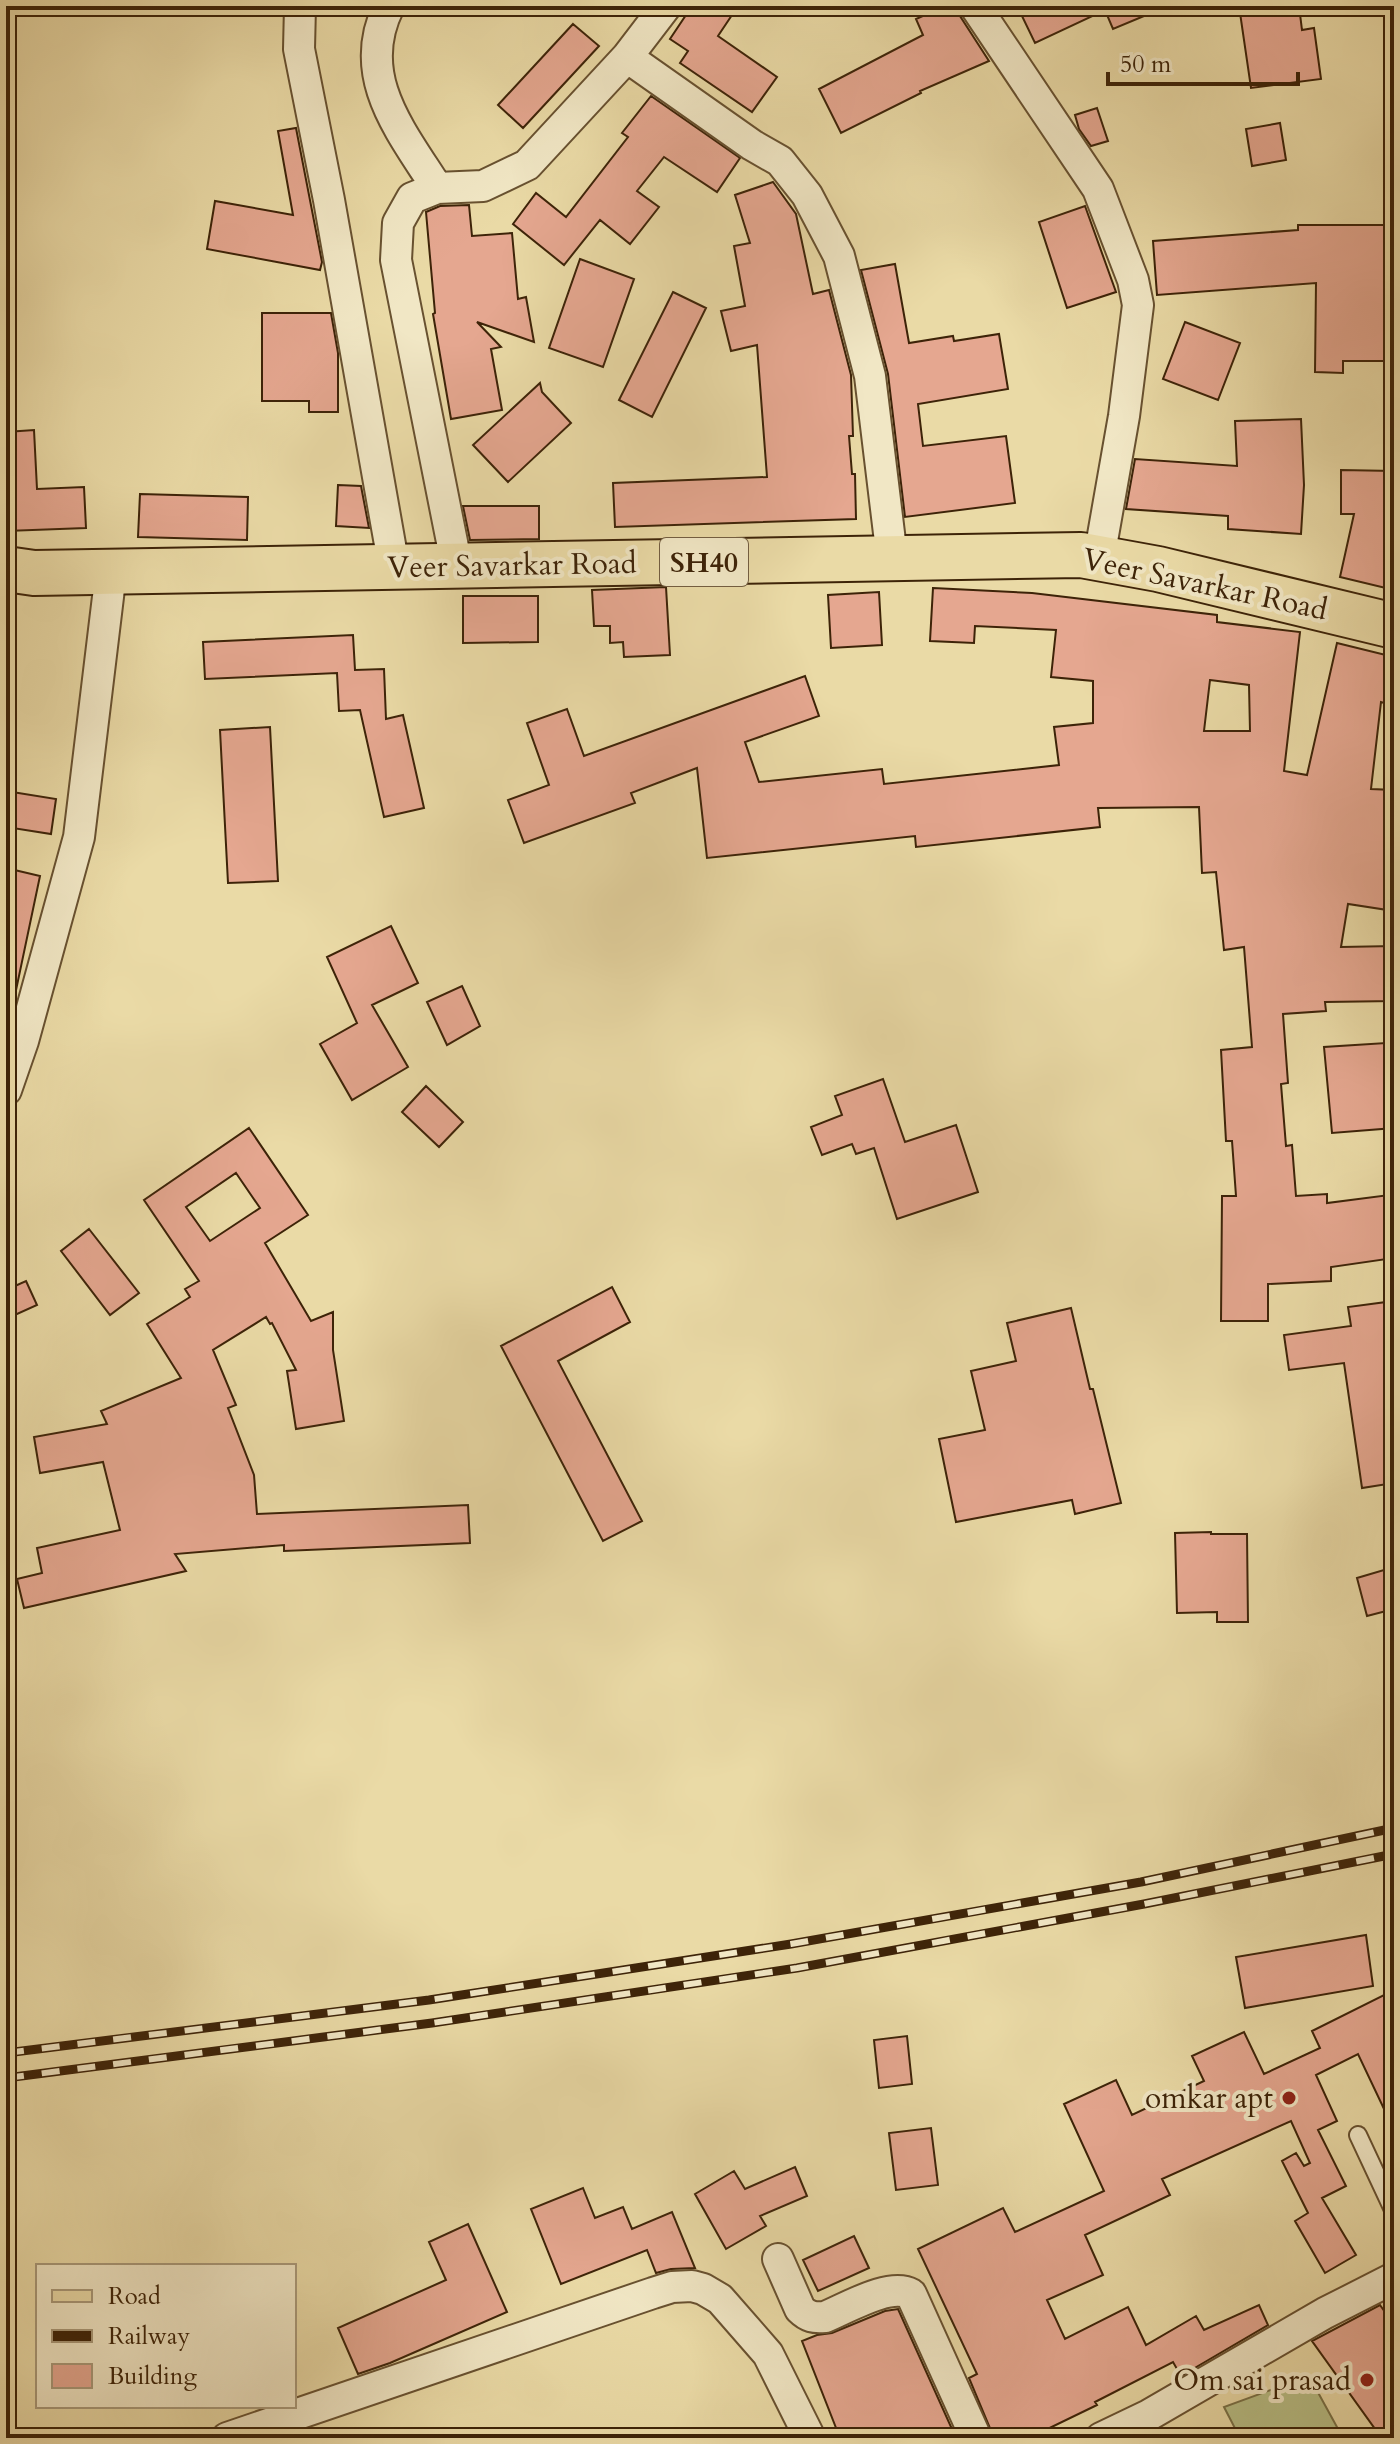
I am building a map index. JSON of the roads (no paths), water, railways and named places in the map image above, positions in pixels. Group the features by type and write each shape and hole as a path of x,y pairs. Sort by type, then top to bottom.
{"main road":[{"name":"Veer Savarkar Road","path":"6,569 34,573 111,572 1081,555 1158,569 1394,626"}],"street":[{"path":"300,6 299,49 332,215 394,567"},
{"path":"389,6 379,31 377,76 388,108 437,188"},
{"path":"457,567 396,260 398,223 412,198 437,188 483,186 527,165 627,57 666,6"},
{"path":"975,6 1098,189 1133,280 1138,305 1124,416 1099,558"},
{"path":"627,57 752,145 780,161 807,195 839,256 870,376 892,558"},
{"path":"6,1090 23,1041 79,837 111,572"},
{"path":"778,2259 800,2309 814,2318 825,2317 890,2290 902,2289 911,2294 976,2438"},
{"path":"1101,2438 1149,2415 1325,2313 1394,2278"},
{"path":"227,2438 653,2293 672,2287 692,2286 720,2299 768,2354 810,2438"}],"lane":[{"path":"1358,2135 1394,2212"}],"railway":[{"path":"6,2053 429,2000 791,1944 1141,1882 1394,1828"},
{"path":"6,2078 432,2023 797,1968 1394,1854"}],"place":[{"name":"omkar apt","path":"1289,2098"},
{"name":"Om sai prasad","path":"1367,2380"}]}
